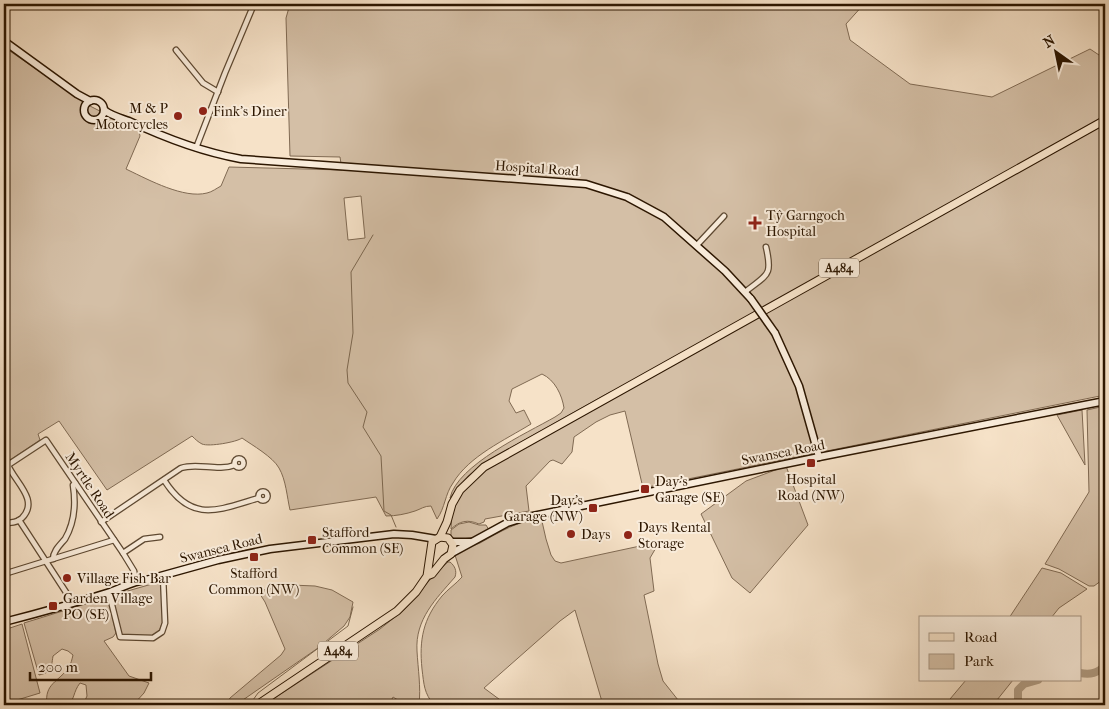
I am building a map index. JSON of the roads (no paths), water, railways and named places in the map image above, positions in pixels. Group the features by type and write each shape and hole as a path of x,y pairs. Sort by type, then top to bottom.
{"main road":[{"path":"4,41 77,94 90,101 100,102 104,110 100,118 94,120 88,118 77,94"},
{"path":"84,109 90,101"},
{"name":"Hospital Road","path":"104,110 196,148 241,159 586,184 627,197 664,217 697,245 746,292 775,333 799,386 819,457"},
{"name":"Hospital Road","path":"100,118 116,116"},
{"name":"A484","path":"427,576 432,542 438,538 447,522 452,504 460,490 484,467 1105,120"},
{"name":"Swansea Road","path":"452,552 523,518 819,457 1105,402"},
{"name":"A484","path":"257,705 383,622 407,601 427,576 432,574 452,552 447,522"},
{"name":"Swansea Road","path":"4,622 108,593 127,587 136,581 270,549 394,534 438,538"},
{"path":"421,537 438,558 444,559"},
{"path":"438,538 450,540"},
{"name":"Swansea Road","path":"450,540 471,542"}],"street":[{"path":"196,148 254,4"},
{"path":"176,50 203,83 218,92"},
{"path":"697,245 724,216"},
{"path":"746,292 767,274 770,268 766,247"},
{"name":"Myrtle Road","path":"19,520 26,511 28,499 8,466 46,440 123,553 134,571 136,581"},
{"path":"101,522 181,468 188,466 221,468 235,464"},
{"path":"164,480 180,499 201,510 217,510 259,498"},
{"path":"52,559 53,554 68,533 74,515 73,485 75,482"},
{"path":"4,523 12,523 19,520 73,603"},
{"path":"123,553 144,539 160,537"},
{"path":"4,573 114,540"},
{"path":"108,593 120,637 153,638 162,632 164,623 163,576"}],"waterway":[{"path":"373,235 351,272 353,333 347,370 348,383 367,412 363,427 381,456 384,511 391,515 396,527"},
{"path":"253,700 258,693 348,626 353,607"},
{"path":"1082,673 1094,673 1105,666"},
{"path":"1018,705 1018,690 1024,684 1031,682"}],"place":[{"name":"Fink's Diner","path":"203,111"},
{"name":"M & P Motorcycles","path":"178,116"},
{"name":"Tŷ Garngoch Hospital","path":"755,223"},
{"name":"Hospital Road (NW)","path":"811,463"},
{"name":"Day's Garage (SE)","path":"645,489"},
{"name":"Day's Garage (NW)","path":"593,508"},
{"name":"Days","path":"571,534"},
{"name":"Days Rental Storage","path":"628,535"},
{"name":"Stafford Common (SE)","path":"312,540"},
{"name":"Stafford Common (NW)","path":"254,557"},
{"name":"Village Fish Bar","path":"67,578"},
{"name":"Garden Village PO (SE)","path":"53,606"}]}
